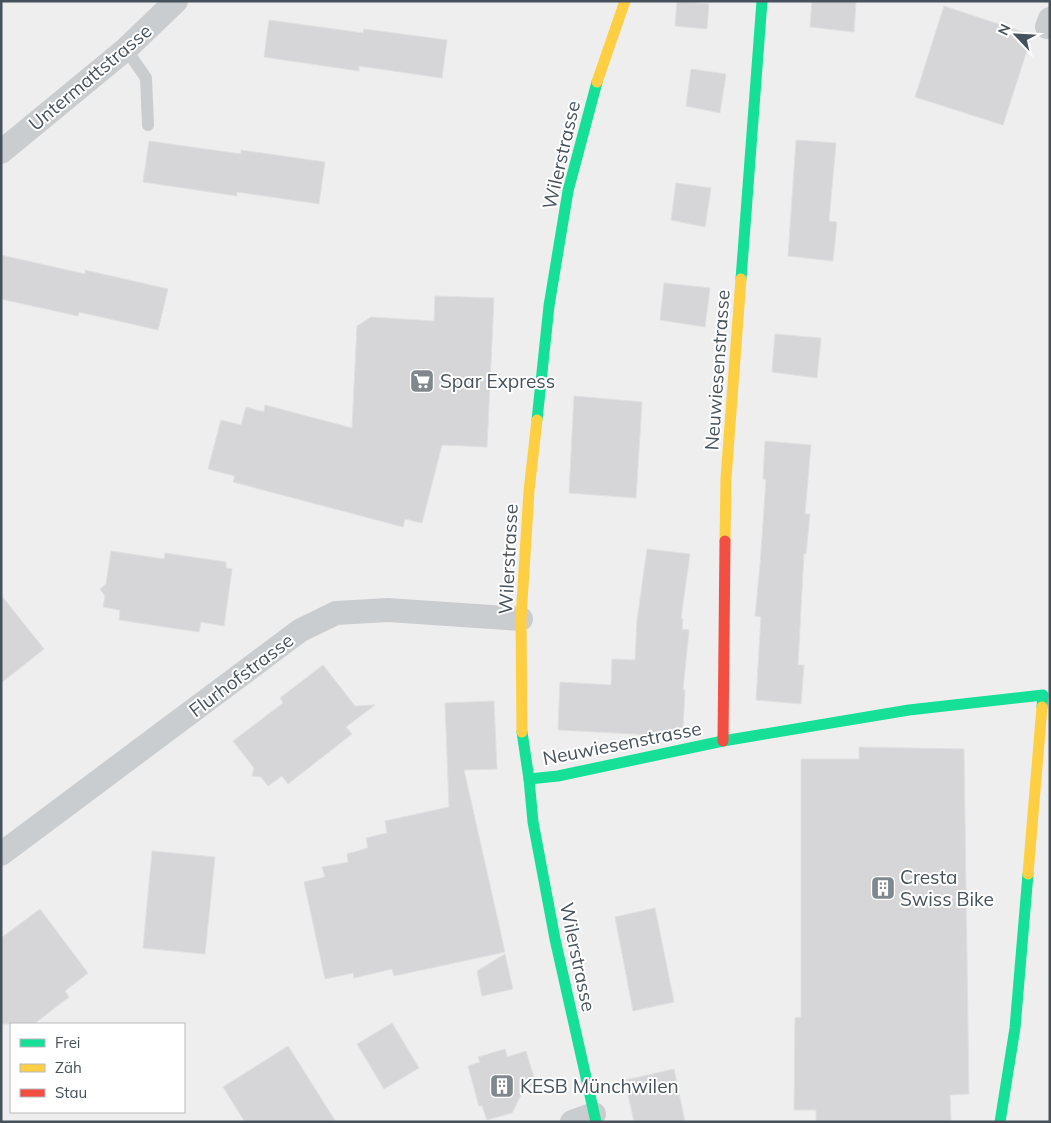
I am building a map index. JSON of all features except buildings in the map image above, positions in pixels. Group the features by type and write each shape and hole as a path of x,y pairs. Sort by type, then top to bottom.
{"street":[{"name":"Untermattstrasse","path":"1,152 126,49 176,1"},
{"name":"Wilerstrasse","path":"595,1118 555,939 533,822 521,728 521,619 529,491 549,306 568,191 598,78 625,1"},
{"name":"Neuwiesenstrasse","path":"723,741 726,478 762,1"},
{"name":"Flurhofstrasse","path":"1,854 301,630 336,613 388,610 521,619"},
{"name":"Neuwiesenstrasse","path":"529,779 558,776 723,741 909,710 1044,695 1014,1028 1000,1122"},
{"path":"572,1122 595,1118"}],"lane":[{"path":"126,49 146,78 148,125"}],"traffic: fast":[{"path":"741,279 762,1"},
{"path":"537,420 549,306 568,191 597,82"},
{"path":"529,779 558,776 723,741 909,710 1043,695 1042,707"},
{"path":"522,732 533,822 555,939 596,1122"},
{"path":"1000,1122 1015,1028 1028,874"}],"traffic: slow":[{"path":"597,82 625,1"},
{"path":"725,541 726,478 741,279"},
{"path":"522,732 521,619 529,491 537,420"},
{"path":"1028,874 1042,707"}],"traffic: jam":[{"path":"723,741 725,541"}],"place":[{"name":"Spar Express","path":"422,381"},
{"name":"Cresta Swiss Bike","path":"883,888"},
{"name":"KESB Münchwilen","path":"502,1086"}]}
